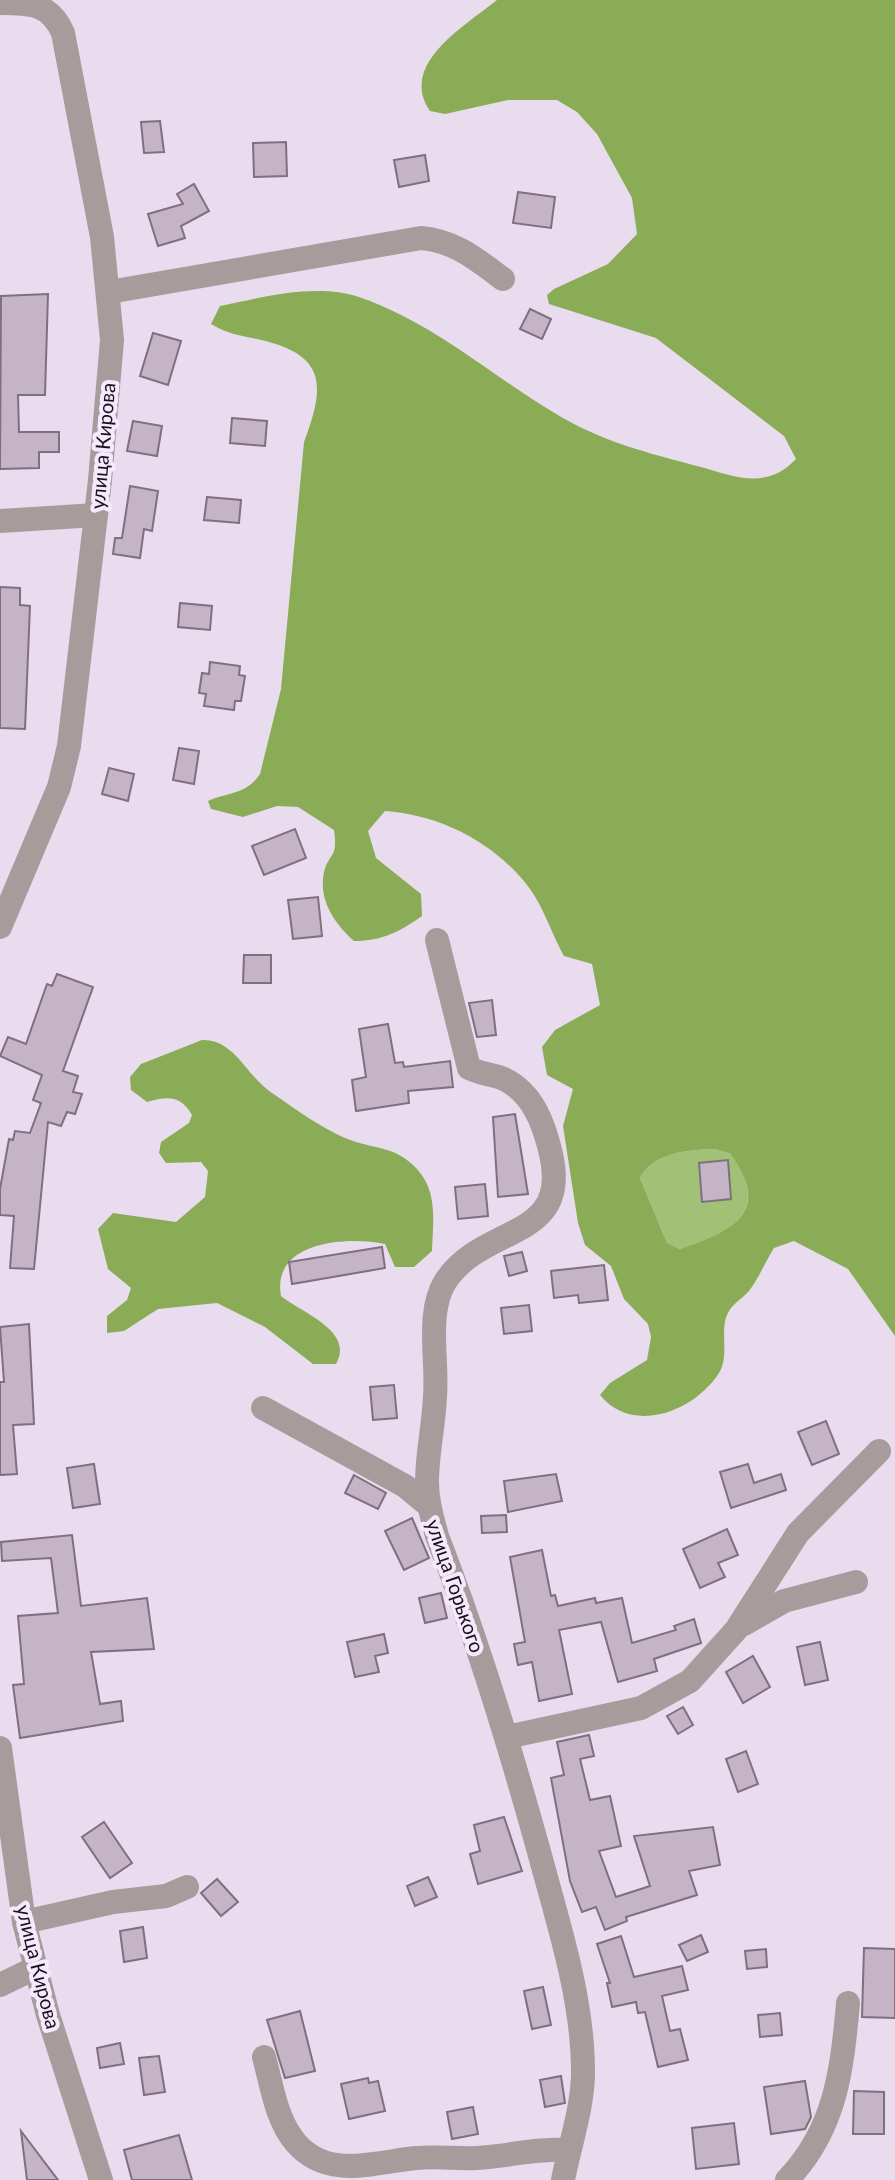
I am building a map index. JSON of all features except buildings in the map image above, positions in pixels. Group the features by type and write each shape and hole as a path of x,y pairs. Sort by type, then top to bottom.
{"street":[{"name":"улица Кирова","path":"0,3 27,3 45,8 56,17 63,33 109,292 112,340 96,515 69,746 59,787 0,927"},
{"path":"109,292 421,238 443,240 465,251 503,279"},
{"path":"0,521 96,515"},
{"name":"улица Горького","path":"437,940 469,1068 477,1073 502,1078 519,1089 535,1108 546,1130 556,1175 554,1196 536,1220 501,1237 457,1268 437,1299 428,1505 507,1737 558,1921 581,2029 584,2069 581,2104 563,2180"},
{"path":"263,1408 405,1486 428,1505"},
{"path":"507,1737 641,1708 690,1681 736,1630 798,1533 879,1451"},
{"path":"736,1630 784,1601 856,1582"},
{"name":"улица Кирова","path":"0,1748 15,1914 35,1968 101,2180"},
{"path":"15,1914 166,1896 187,1887"},
{"path":"0,1985 35,1968"},
{"path":"788,2180 808,2156 834,2104 842,2065 848,2003"},
{"path":"264,2057 281,2118 290,2135 309,2155 323,2162 343,2167 370,2167 413,2158 480,2158 548,2149 569,2150"}],"green space":[{"path":"497,0 895,0 895,1336 848,1269 794,1241 774,1248 749,1291 730,1310 725,1319 722,1366 708,1387 679,1408 645,1416 629,1414 613,1407 600,1395 610,1383 647,1360 651,1337 648,1324 624,1299 611,1266 585,1245 578,1223 563,1126 573,1089 547,1075 542,1047 555,1030 600,1005 592,964 564,956 530,889 484,845 447,825 385,811 368,831 376,858 421,894 422,916 390,934 354,941 340,927 323,892 324,872 335,846 334,830 298,807 277,806 243,817 211,809 208,801 249,786 260,774 281,689 304,442 316,404 317,388 315,374 297,353 211,324 220,306 307,291 359,297 435,334 570,422 624,445 751,478 774,475 796,459 784,436 656,338 549,304 547,295 554,289 608,264 637,234 632,198 597,134 577,112 557,100 508,100 445,114 430,111 422,94 422,77 429,62 453,34","holes":["715,1149 730,1153 748,1191 747,1205 741,1217 716,1235 680,1249 667,1243 640,1178 646,1169 673,1154"]},
{"path":"202,1040 223,1045 263,1086 327,1129 409,1161 428,1187 433,1207 432,1251 414,1267 395,1267 385,1244 351,1241 315,1247 299,1254 288,1264 281,1278 281,1296 332,1332 340,1352 336,1364 313,1364 265,1327 217,1303 158,1309 124,1331 107,1333 107,1316 127,1300 131,1288 108,1269 98,1229 113,1213 176,1222 205,1197 208,1171 201,1162 166,1163 159,1153 161,1142 189,1123 192,1115 188,1108 173,1099 147,1102 131,1090 130,1077 141,1064"},
{"path":"715,1149 730,1152 742,1173 748,1190 747,1205 741,1217 731,1226 680,1249 667,1243 640,1178 654,1163 673,1154"}]}
